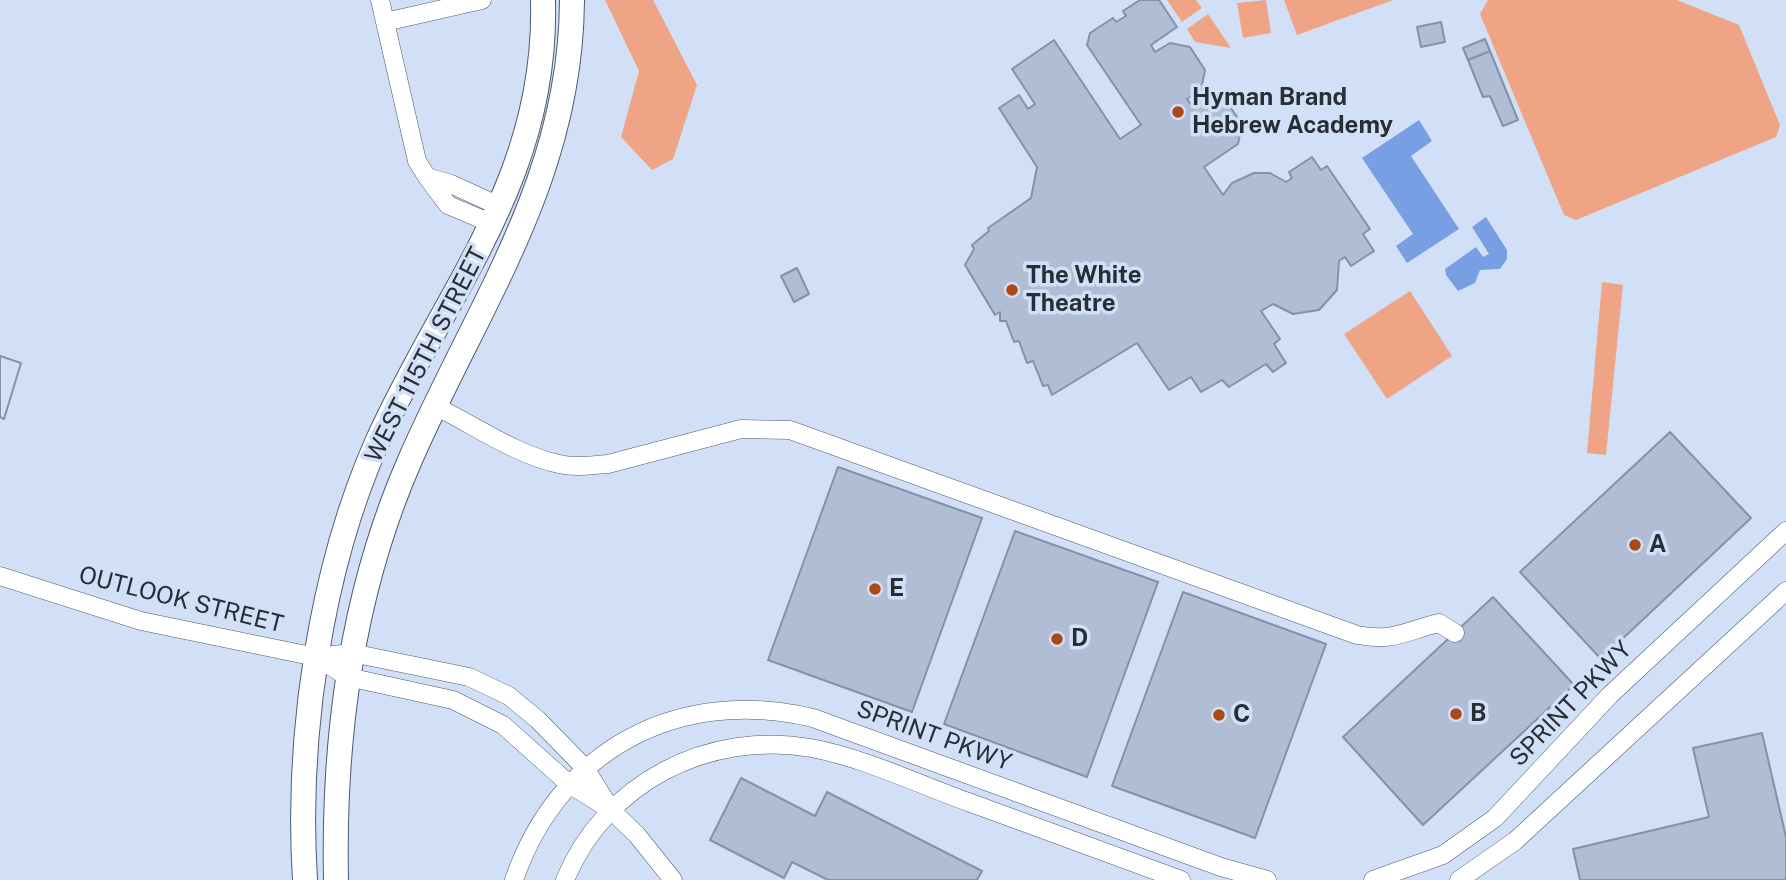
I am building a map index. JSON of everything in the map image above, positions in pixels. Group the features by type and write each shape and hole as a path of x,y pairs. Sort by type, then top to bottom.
{"street":[{"path":"380,0 417,161 427,177 451,184 497,215"},
{"path":"385,23 482,0"},
{"name":"WEST 115TH STREET","path":"305,880 304,781 316,657 344,537 373,453 410,375 497,215 533,106 540,65 543,0"},
{"name":"WEST 115TH STREET","path":"336,880 338,775 348,677 370,574 388,517 435,406 527,218 542,175 565,85 572,0"},
{"path":"435,406 531,454 559,464 585,466 608,464 741,429 790,430 1357,635 1386,638 1403,636 1439,623 1455,633"},
{"name":"SPRINT PKWY","path":"1373,880 1443,855 1495,818 1625,680 1786,531"},
{"name":"OUTLOOK STREET","path":"0,576 141,621 316,657 352,653"},
{"path":"1459,880 1515,842 1786,592"},
{"path":"352,653 447,670 489,685 538,720 585,768 611,810"},
{"path":"316,657 348,677 443,698 480,713 523,740 569,784 611,810 638,835 673,880"},
{"name":"SPRINT PKWY","path":"514,880 540,822 585,768 617,745 674,719 720,710 789,712 825,722 1221,867 1267,880"},
{"name":"SPRINT PKWY","path":"565,880 582,846 611,810 637,787 686,760 729,747 789,745 844,757 1181,880"}],"shaded area":[{"path":"605,0 653,0 697,85 673,159 652,170 621,137 639,71"},
{"path":"1167,0 1196,0 1202,8 1182,22"},
{"path":"1266,0 1271,33 1243,38 1237,3"},
{"path":"1284,0 1393,0 1297,35"},
{"path":"1488,0 1677,0 1739,25 1780,125 1776,137 1576,220 1564,215 1480,14"},
{"path":"1208,14 1231,48 1195,42 1187,29"},
{"path":"1602,282 1623,285 1606,455 1587,453"},
{"path":"1410,291 1452,356 1387,399 1344,334"}],"water":[{"path":"1419,120 1432,141 1411,156 1459,229 1407,263 1396,246 1413,234 1362,158"},
{"path":"1486,217 1507,250 1507,259 1500,269 1480,270 1475,283 1458,291 1446,275 1445,269 1476,247 1483,257 1489,254 1472,227"}],"building":[{"path":"1140,0 1159,0 1177,27 1151,45 1155,52 1170,43 1190,47 1205,70 1201,90 1187,99 1192,106 1206,97 1226,101 1242,124 1238,144 1204,167 1223,195 1232,183 1254,173 1270,173 1286,182 1292,178 1289,172 1312,157 1321,170 1327,166 1370,229 1363,234 1374,251 1351,266 1345,257 1339,261 1337,290 1319,310 1293,314 1273,304 1261,311 1280,339 1274,344 1286,363 1273,372 1266,364 1229,387 1222,380 1201,392 1191,377 1169,390 1137,343 1052,395 1048,385 1043,386 1033,361 1027,363 1019,341 1014,342 1006,321 1000,321 1000,312 995,315 965,265 974,249 972,245 989,231 988,228 1031,198 1037,167 999,108 1019,95 1028,109 1035,104 1012,69 1054,40 1120,139 1141,125 1087,45 1090,33 1113,18 1116,22 1126,16 1123,11"},
{"path":"1441,22 1445,42 1421,47 1417,27"},
{"path":"1485,39 1490,51 1468,60 1463,48"},
{"path":"1490,51 1518,120 1503,126 1490,96 1483,97 1468,60"},
{"path":"797,268 809,294 794,302 781,276"},
{"path":"0,356 21,363 4,419 0,417"},
{"path":"0,356 21,363 4,419 0,417"},
{"name":"A","path":"1670,432 1751,518 1601,659 1520,572"},
{"name":"E","path":"838,467 982,518 912,712 768,660"},
{"name":"D","path":"1015,531 1158,582 1087,777 944,724"},
{"name":"C","path":"1183,592 1326,644 1255,838 1112,786"},
{"name":"B","path":"1493,597 1574,685 1423,825 1343,737"},
{"path":"1762,733 1786,837 1786,880 1580,880 1573,849 1709,817 1693,748"},
{"path":"741,778 815,816 827,792 982,871 977,880 828,880 792,862 784,878 710,840"}],"place":[{"name":"Hyman Brand Hebrew Academy","path":"1178,112"},
{"name":"The White Theatre","path":"1012,290"},
{"name":"A","path":"1635,545"},
{"name":"E","path":"875,589"},
{"name":"D","path":"1057,639"},
{"name":"B","path":"1456,714"},
{"name":"C","path":"1219,715"}]}
